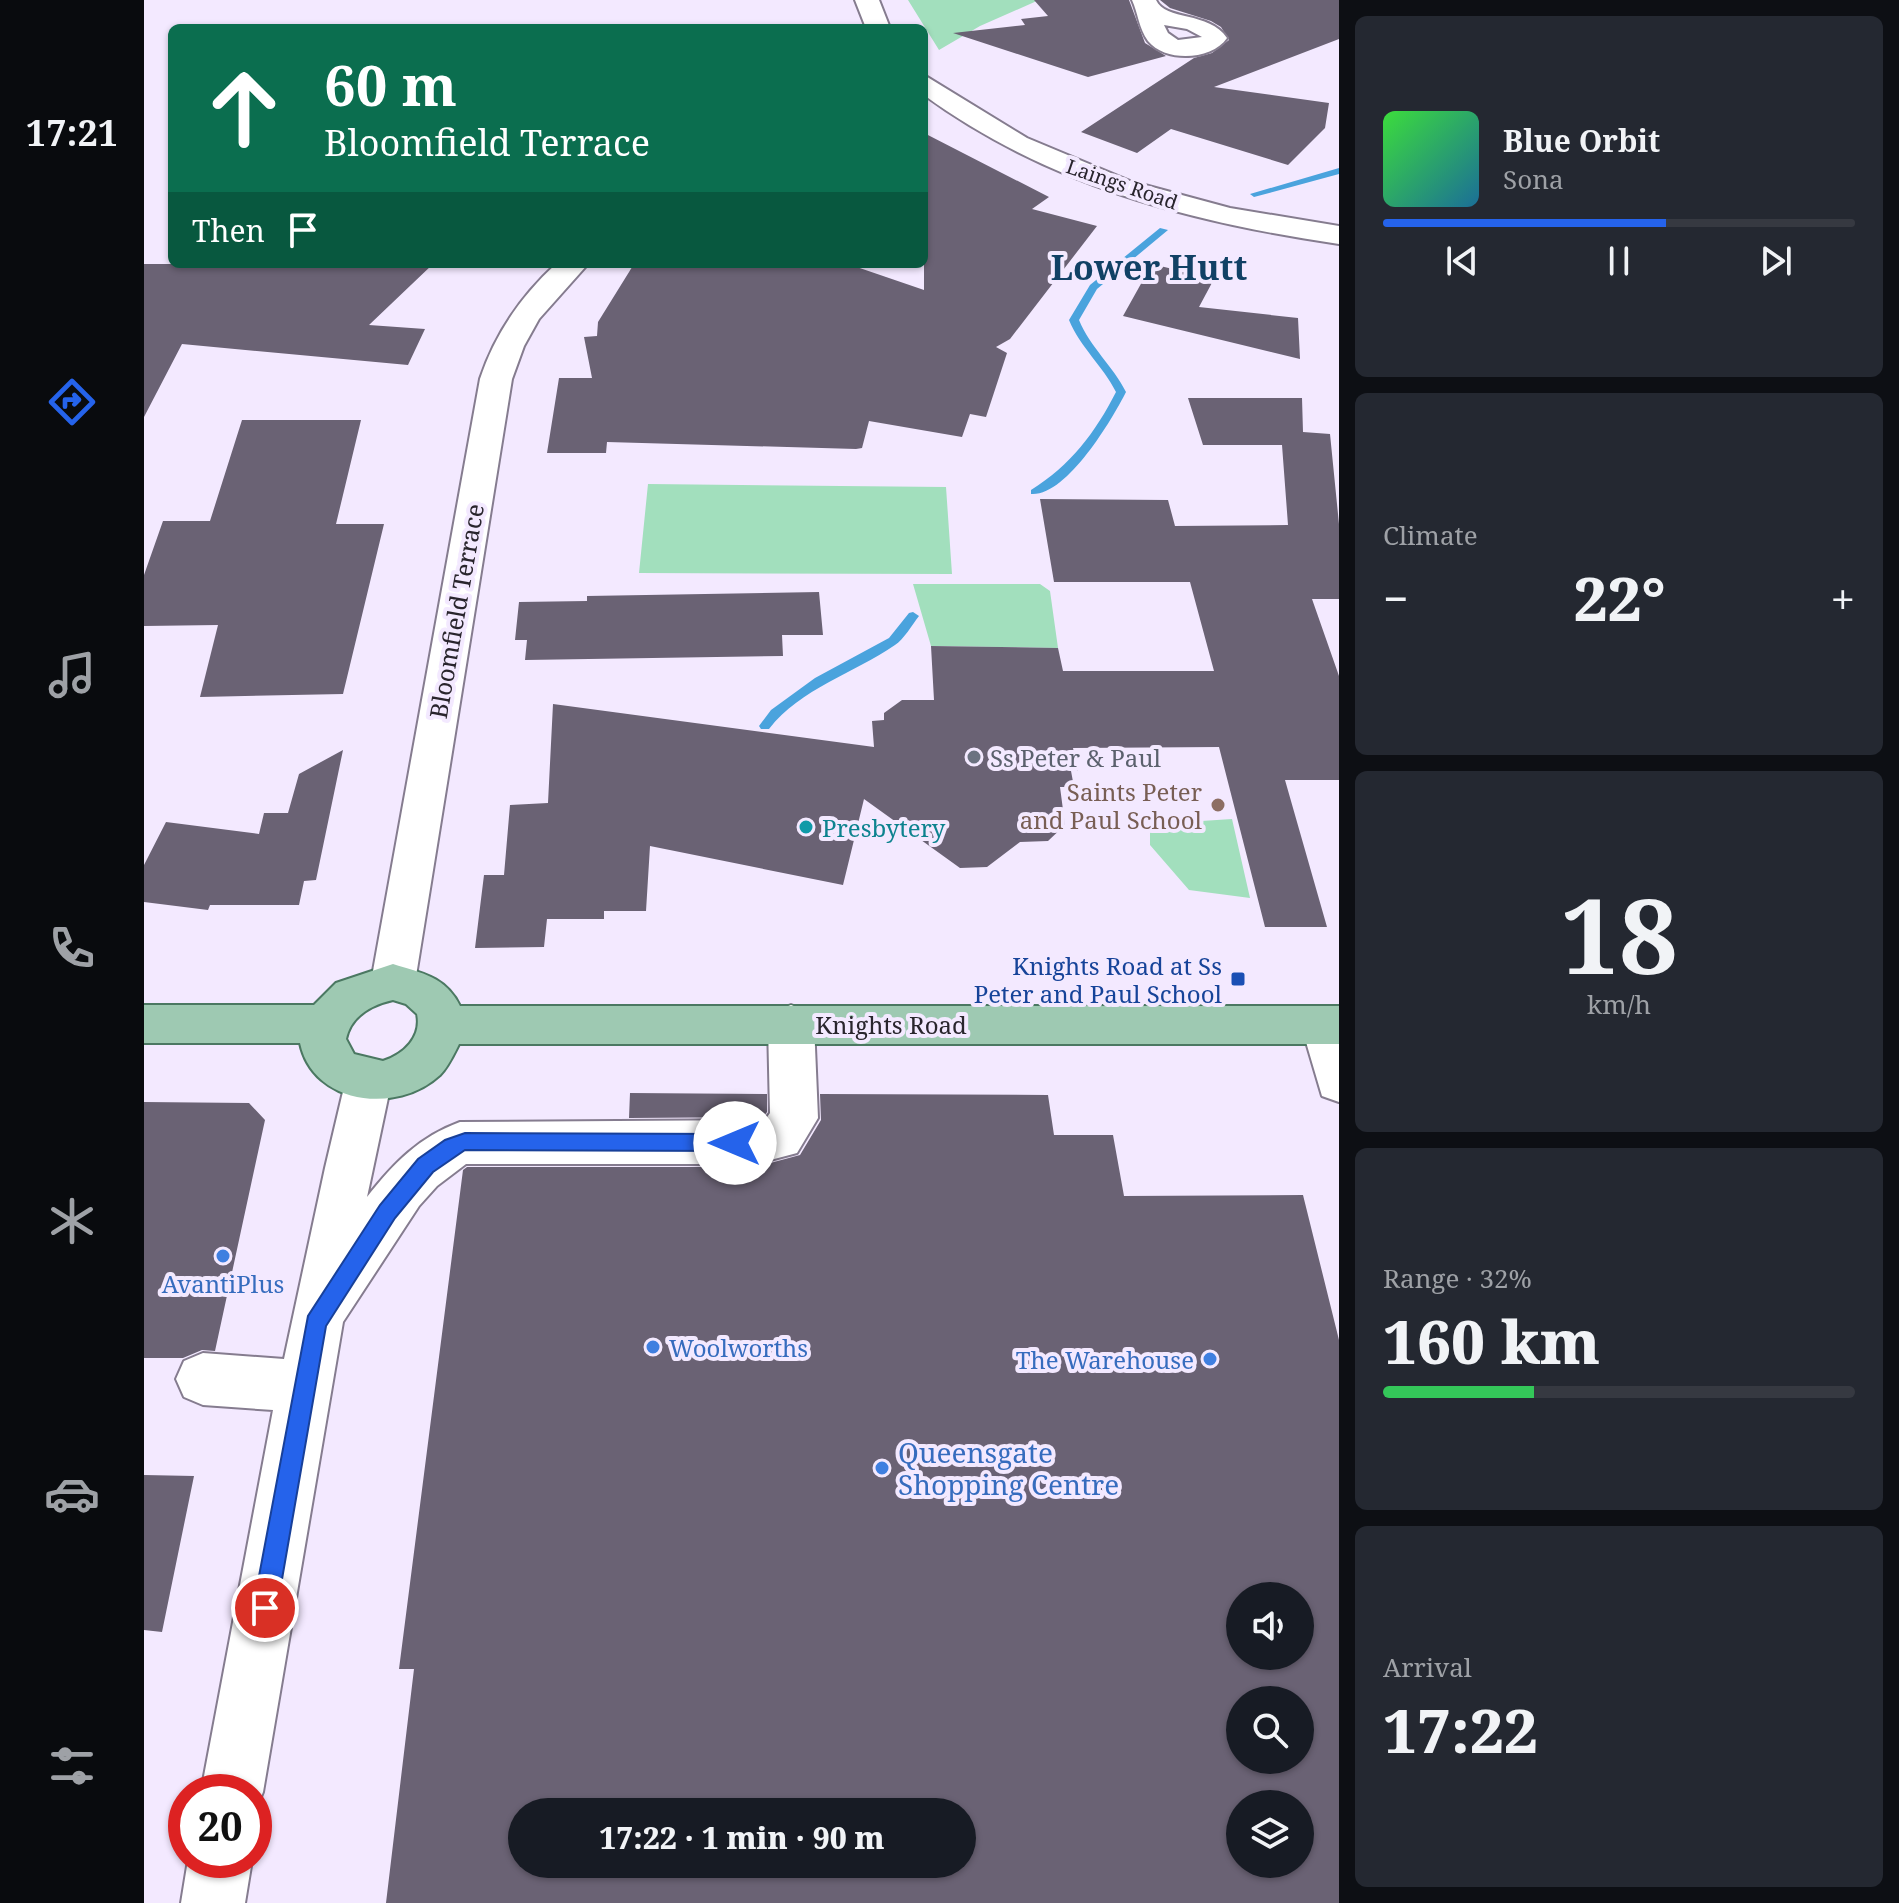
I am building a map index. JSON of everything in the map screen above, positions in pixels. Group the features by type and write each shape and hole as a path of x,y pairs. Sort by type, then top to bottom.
{"main road":[{"path":"393,982 409,984 434,999 443,1025 439,1043 426,1060 407,1073 369,1079 342,1071 329,1058 323,1042 325,1024 345,998 376,984 393,982"},
{"path":"144,1024 325,1024"},
{"name":"Knights Road","path":"443,1025 1332,1025"}],"street":[{"path":"867,0 876,24"},
{"name":"Laings Road","path":"928,86 961,111 1007,138 1082,172 1209,212 1339,235"},
{"name":"Bloomfield Terrace","path":"393,982 498,371 506,348 537,300 569,268"},
{"path":"316,1323 407,1186 426,1166 460,1143 742,1143 780,1138 794,1118 791,1024"},
{"path":"1332,1025 1339,1082"},
{"path":"235,1774 343,1179 369,1079"},
{"path":"203,1379 304,1386"},
{"path":"213,1903 217,1878"}],"green space":[{"path":"908,0 1039,0 980,26 939,50 928,32 928,24 923,24"},
{"path":"648,484 946,487 952,574 639,573"},
{"path":"913,584 1040,584 1050,591 1058,648 931,646"},
{"path":"1232,819 1250,898 1189,890 1150,845 1150,831 1171,823"}],"building":[{"path":"1034,0 1129,0 1145,43 1166,56 1088,77 953,33 1025,25 1021,19 1048,16"},
{"path":"1160,0 1339,0 1339,39 1214,87 1329,103 1325,128 1288,165 1171,129 1137,153 1081,132 1194,58 1212,53 1229,40 1221,27 1211,21 1170,8"},
{"path":"928,135 1049,197 1032,209 1097,226 1010,339 996,347 1007,353 986,417 970,414 962,437 869,421 862,448 856,449 607,442 606,453 547,453 559,378 592,378 584,337 597,336 598,322 632,268 860,268 924,290 924,268 928,268"},
{"path":"144,264 168,264 168,268 429,268 369,325 425,329 408,365 182,344 144,417"},
{"path":"1152,264 1214,279 1199,307 1298,318 1300,359 1123,316"},
{"path":"1188,398 1302,398 1303,432 1330,434 1339,524 1339,599 1312,599 1339,676 1339,780 1285,780 1327,927 1265,927 1219,747 1073,748 1078,771 1071,771 1074,787 1060,787 1065,825 1048,841 1020,842 987,867 960,868 864,799 843,885 650,846 646,911 604,911 604,919 547,919 544,947 475,948 484,875 504,875 510,805 548,803 553,704 874,747 872,721 884,720 884,713 902,700 934,700 931,646 1058,648 1063,671 1214,671 1190,582 1054,582 1040,499 1168,500 1175,526 1288,525 1282,445 1203,445"},
{"path":"242,420 361,420 336,524 384,524 343,694 200,697 218,625 144,626 144,575 163,521 210,521"},
{"path":"819,592 823,635 782,635 783,656 525,660 527,640 515,640 519,602 587,601 587,596"},
{"path":"343,750 316,880 304,881 299,905 210,905 208,910 144,902 144,865 166,822 259,834 264,813 288,813 299,774"},
{"path":"630,1093 767,1094 767,1112 763,1117 629,1118"},
{"name":"Queensgate Shopping Centre","path":"820,1094 1048,1095 1054,1135 1113,1135 1124,1196 1303,1195 1339,1340 1339,1903 386,1903 414,1669 399,1669 463,1170 467,1167 756,1167 800,1155 821,1120"},
{"path":"144,1102 249,1103 265,1120 215,1351 202,1350 183,1358 144,1358"},
{"path":"144,1475 194,1476 162,1632 144,1630"}],"waterway":[{"path":"1254,194 1339,171"},
{"path":"1035,492 1064,472 1086,450 1121,392 1083,339 1074,320 1093,287 1163,230"},
{"path":"765,726 775,713 819,681 893,641 913,616"}],"place":[{"name":"Ss Peter & Paul","path":"974,757"},
{"name":"Saints Peter and Paul School","path":"1218,805"},
{"name":"Presbytery","path":"806,827"},
{"name":"Knights Road at Ss Peter and Paul School","path":"1238,979"},
{"name":"AvantiPlus","path":"223,1256"},
{"name":"Woolworths","path":"653,1347"},
{"name":"The Warehouse","path":"1210,1359"},
{"name":"Queensgate Shopping Centre","path":"882,1468"}],"district":[{"name":"Lower Hutt","path":"1149,267"}],"route":[{"path":"265,1608 316,1323 388,1211 426,1166 452,1146 465,1142 735,1143"}]}
